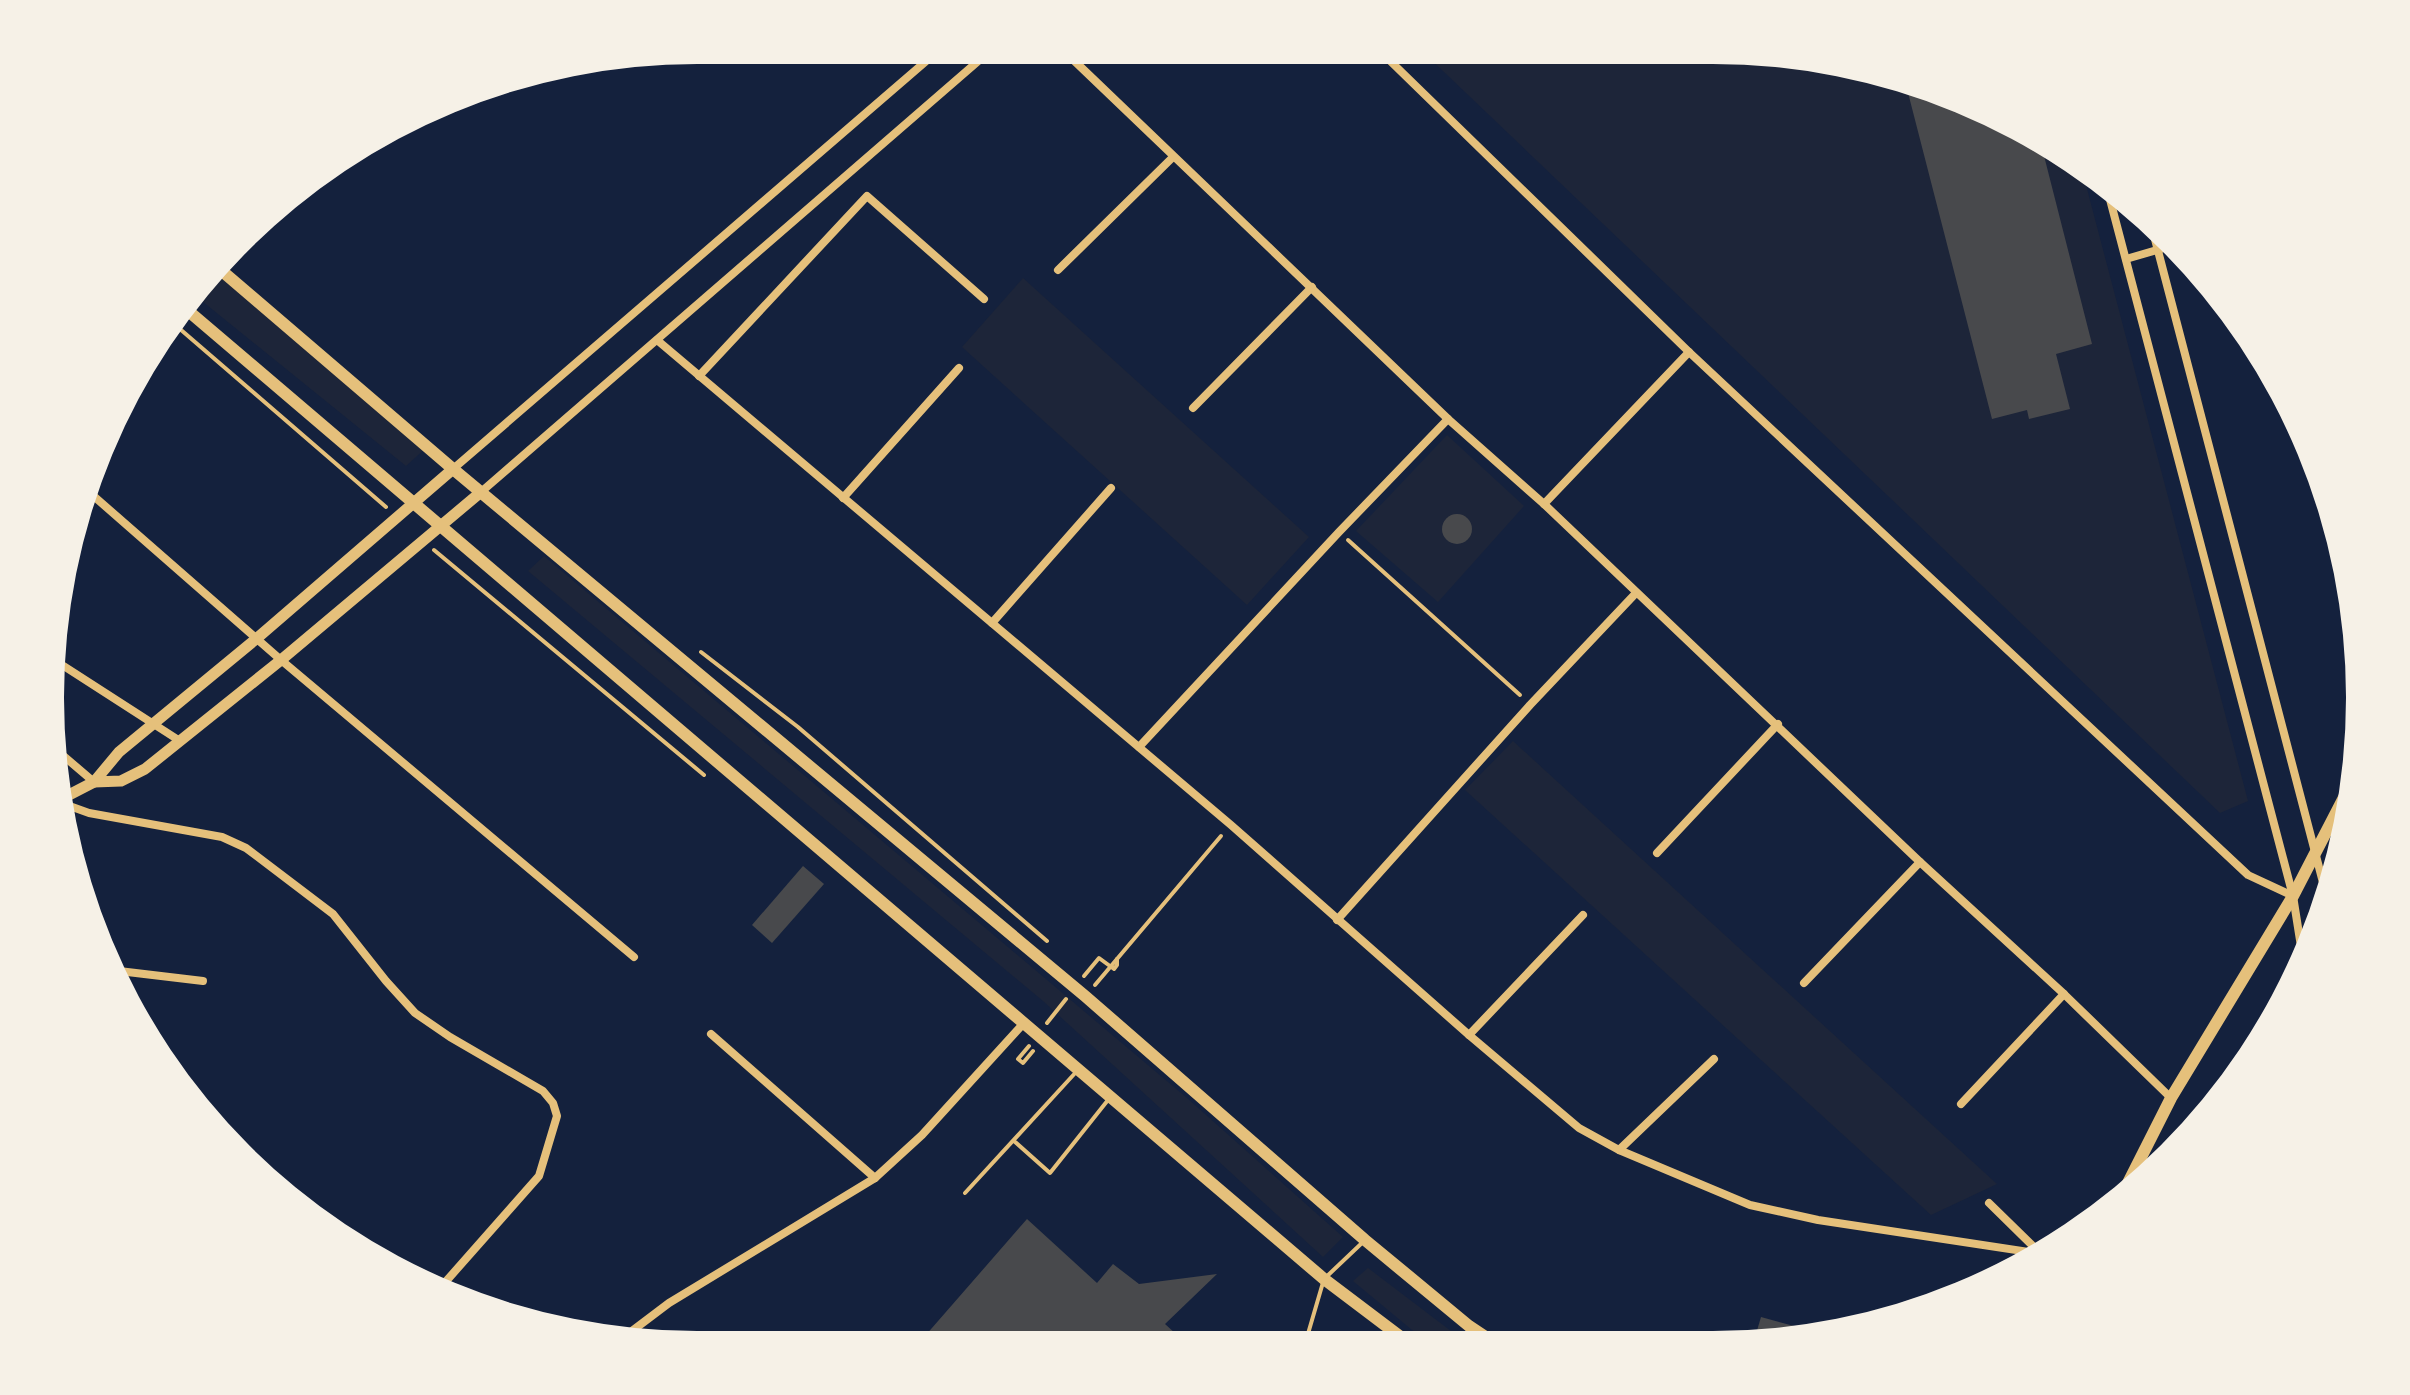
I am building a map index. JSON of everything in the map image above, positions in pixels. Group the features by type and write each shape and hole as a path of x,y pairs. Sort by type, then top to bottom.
{"main road":[{"path":"226,275 1365,1240 1476,1331"},
{"path":"193,315 1324,1279 1393,1331"},
{"path":"2135,1169 2171,1098 2293,896 2335,815"}],"street":[{"path":"71,794 94,782 119,752 256,639 923,64"},
{"path":"67,759 94,782 121,781 145,769 441,526 975,64"},
{"path":"1077,64 1448,419 1544,504 2171,1098"},
{"path":"1393,64 1689,352 2248,875 2293,896"},
{"path":"1058,270 1173,157"},
{"path":"699,376 867,196 984,299"},
{"path":"2112,206 2300,933"},
{"path":"2126,259 2158,249 2320,873"},
{"path":"1193,408 1312,287"},
{"path":"657,340 1231,825 1579,1128 1619,1150 1750,1205 1818,1220 2020,1251"},
{"path":"1544,504 1689,352"},
{"path":"843,498 959,368"},
{"path":"1139,747 1448,419"},
{"path":"992,623 1111,488"},
{"path":"97,499 256,639 634,957"},
{"path":"1337,920 1530,705 1636,593"},
{"path":"65,667 180,741"},
{"path":"1657,853 1778,724"},
{"path":"74,807 89,813 222,837 246,848 333,914 415,1013 543,1091 553,1103 557,1116 539,1176 447,1280"},
{"path":"1804,983 1920,862"},
{"path":"1469,1035 1583,915"},
{"path":"126,972 203,981"},
{"path":"1961,1104 2064,994"},
{"path":"638,1328 669,1303 875,1178 922,1135 1023,1024"},
{"path":"711,1034 875,1178"},
{"path":"1619,1150 1714,1059"},
{"path":"1989,1203 2031,1245"}],"lane":[{"path":"965,1193 1078,1070"},
{"path":"1014,1141 1050,1173 1110,1097"},
{"path":"1309,1331 1324,1279 1365,1240"}],"path":[{"path":"1339,532 1530,705"},
{"path":"1045,1026 1117,962 1231,825"},
{"path":"1081,980 1099,958 1114,969 1117,962"},
{"path":"1033,1050 1023,1063 1018,1059 1036,1037"}],"shaded area":[{"path":"1436,64 1754,65 1836,76 1955,112 2029,149 2086,187 2248,801 2220,813"},
{"path":"1023,278 1309,537 1247,605 962,347"},
{"path":"222,279 427,447 406,466 203,302"},
{"path":"1447,435 1524,506 1438,602 1356,531"},
{"path":"544,556 1187,1098 1343,1237 1323,1257 1043,1001 528,571"},
{"path":"1513,741 1997,1184 1931,1215 1465,790"},
{"path":"1368,1268 1451,1331 1413,1331 1353,1281"}],"building":[{"path":"1909,96 1993,129 2045,159 2092,344 2056,354 2070,409 2029,419 2027,410 1992,419"},
{"path":"1457,514 1468,518 1472,529 1468,540 1457,544 1446,540 1442,529 1446,518"},
{"path":"803,866 824,884 772,943 752,925"},
{"path":"1027,1219 1097,1283 1113,1264 1139,1284 1217,1274 1165,1324 1173,1331 929,1331"},
{"path":"1761,1317 1794,1326 1794,1326 1757,1330"}]}
